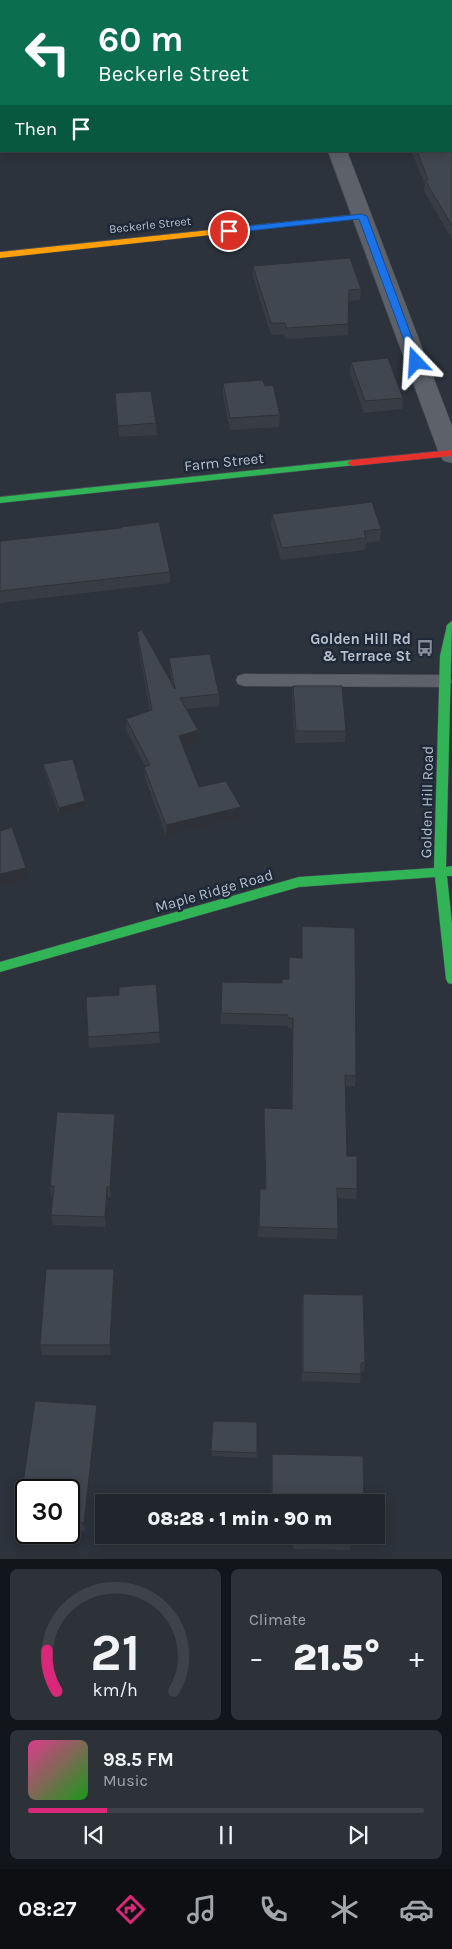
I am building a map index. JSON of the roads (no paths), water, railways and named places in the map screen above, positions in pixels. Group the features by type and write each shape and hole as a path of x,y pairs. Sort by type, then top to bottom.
{"street":[{"path":"337,152 451,455"},
{"name":"Beckerle Street","path":"0,255 362,216"},
{"name":"Farm Street","path":"0,500 451,455"},
{"name":"Golden Hill Road","path":"452,625 445,656 444,681 446,871 452,980"},
{"name":"Maple Ridge Road","path":"0,967 298,882 446,871"}],"lane":[{"path":"244,680 444,681"}],"place":[{"name":"Golden Hill Rd & Terrace St","path":"425,648"}]}
